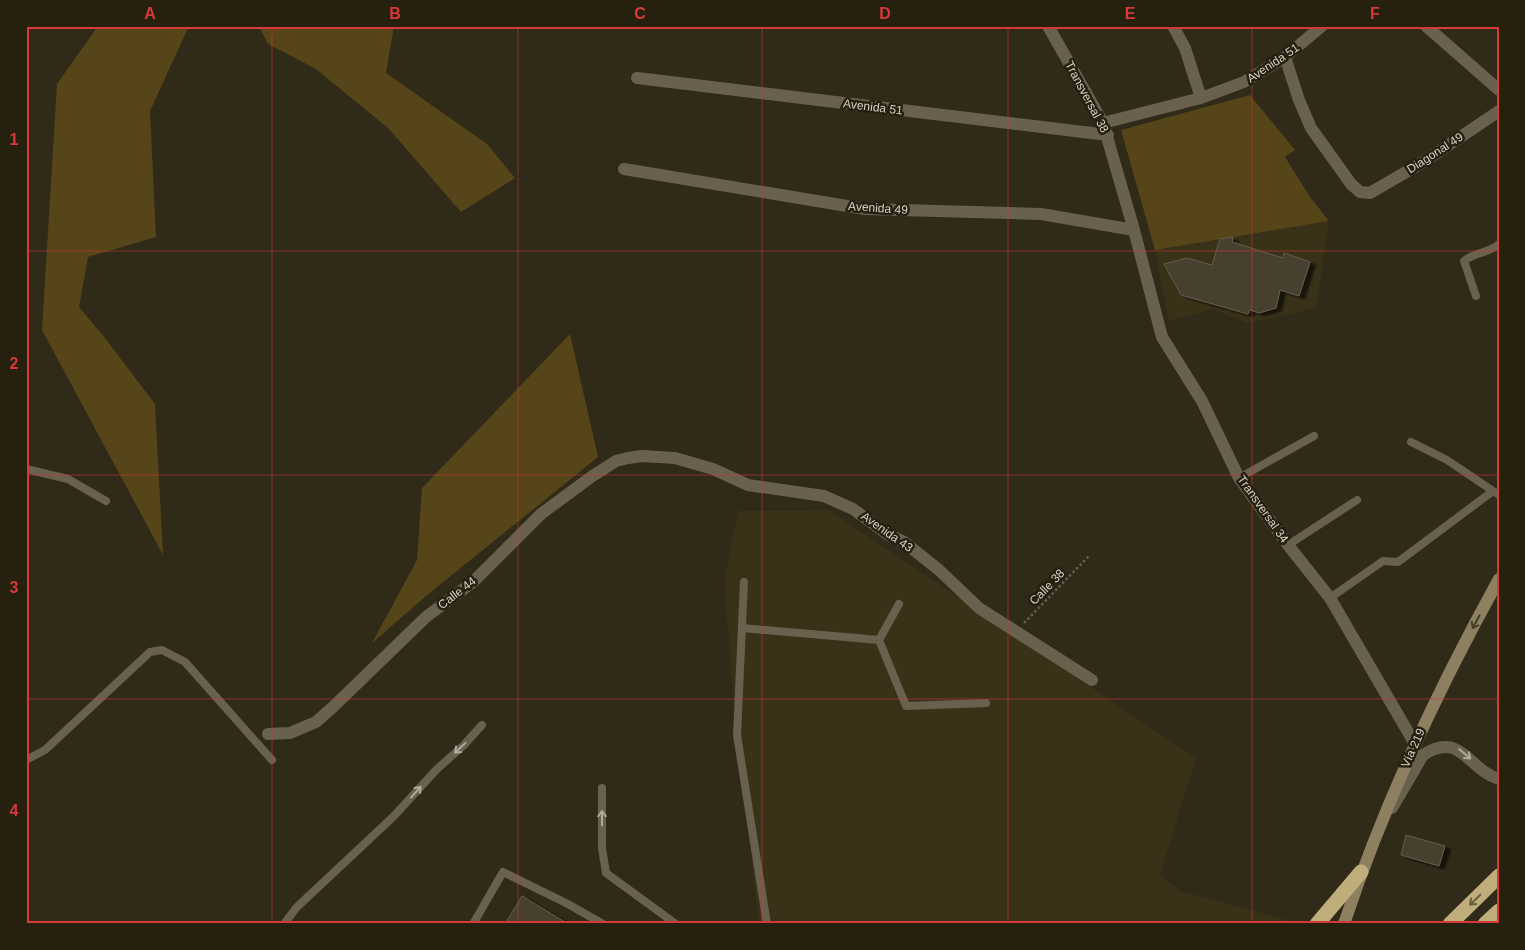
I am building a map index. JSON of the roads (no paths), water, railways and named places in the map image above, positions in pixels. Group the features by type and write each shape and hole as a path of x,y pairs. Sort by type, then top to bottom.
{"highway":[{"path":"1317,924 1361,872"},
{"path":"1450,924 1499,876"},
{"path":"1485,924 1499,910"}],"main road":[{"name":"Vía 219","path":"1344,924 1374,839 1423,726 1499,579"}],"street":[{"name":"Transversal 38","path":"1048,26 1106,129 1134,230"},
{"path":"1173,26 1185,48 1201,98"},
{"name":"Avenida 51","path":"637,78 1106,129 1244,82 1285,57 1322,26"},
{"path":"1426,26 1499,90"},
{"name":"Diagonal 49","path":"1285,57 1299,100 1311,128 1351,184 1360,192 1370,194 1425,161 1499,111"},
{"name":"Avenida 49","path":"624,169 865,209 1041,214 1134,230"},
{"name":"Transversal 34","path":"1134,230 1162,337 1202,400 1239,478 1330,598 1415,744"},
{"name":"Avenida 43","path":"649,456 675,458 713,469 748,485 824,496 854,508 887,534 904,542 939,570 979,608 1092,680"},
{"name":"Calle 44","path":"268,734 290,733 316,722 426,617 473,582 541,514 616,461 649,456"},
{"path":"1374,839 1423,755 1432,749 1443,746 1458,749 1482,770 1499,779"}],"lane":[{"path":"1476,296 1464,261 1472,255 1495,248 1499,244"},
{"path":"1239,478 1314,436"},
{"path":"1330,598 1383,561 1398,562 1496,493 1447,460 1411,442"},
{"path":"26,469 68,479 106,501"},
{"path":"1288,545 1357,500"},
{"path":"744,582 737,736 767,924"},
{"path":"879,640 899,604"},
{"path":"742,628 879,640"},
{"path":"879,640 906,706 986,703"},
{"path":"26,760 45,750 150,652 162,650 185,662 272,760"},
{"path":"284,924 297,907 394,816 437,769 463,746 482,725"},
{"path":"602,788 602,848 606,873 676,924"},
{"path":"473,924 503,872 566,903 603,924"}]}
